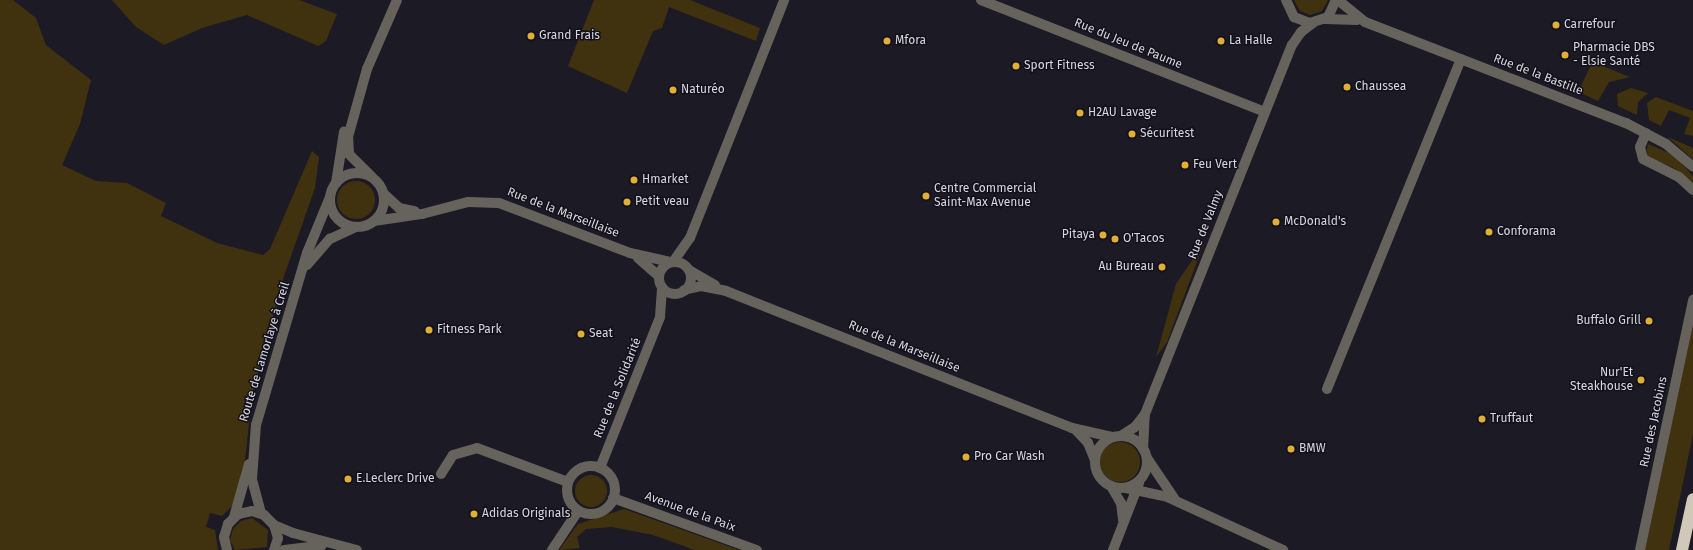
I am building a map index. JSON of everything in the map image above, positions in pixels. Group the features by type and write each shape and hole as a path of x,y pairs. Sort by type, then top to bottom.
{"highway":[{"path":"1682,550 1693,499"}],"street":[{"path":"352,116 348,151 372,177 383,194 382,210 374,221 356,227 335,216 330,197 336,183 341,142 397,0"},
{"path":"690,238 688,269 690,280 682,291 662,287 659,276 663,268 672,262 690,238 784,0"},
{"name":"Rue du Jeu de Paume","path":"980,0 1265,112"},
{"path":"1325,19 1337,0"},
{"name":"Rue de la Bastille","path":"1337,0 1365,22"},
{"path":"1285,1 1294,17 1313,23"},
{"name":"Rue de Valmy","path":"1292,45 1294,17"},
{"name":"Rue de la Bastille","path":"1313,23 1338,17 1365,22 1646,133 1693,167"},
{"name":"Rue de Valmy","path":"1117,437 1135,427 1145,414 1292,45 1301,32 1313,23"},
{"path":"1327,390 1461,59"},
{"path":"1646,133 1640,147 1643,159 1679,177 1693,190"},
{"path":"336,183 353,173 372,177"},
{"name":"Rue de la Marseillaise","path":"383,194 402,210 439,210"},
{"name":"Route de Lamorlaye à Creil","path":"227,550 224,533 234,516 251,455 260,405 300,280 330,197"},
{"name":"Rue de la Marseillaise","path":"374,221 439,210 468,202 499,203 630,253 672,262"},
{"name":"Route de Lamorlaye à Creil","path":"300,280 321,248 356,227"},
{"name":"Rue de la Marseillaise","path":"630,253 650,265 659,276"},
{"path":"672,262 688,269"},
{"name":"Rue de la Marseillaise","path":"688,269 726,291 1072,428 1117,437"},
{"name":"Rue de la Marseillaise","path":"682,291 701,286 726,291"},
{"name":"Rue de la Solidarité","path":"600,468 660,317 662,287"},
{"name":"Rue de la Solidarité","path":"660,317 682,291"},
{"name":"Rue des Jacobins","path":"1640,550 1693,300"},
{"name":"Rue de Valmy","path":"1145,414 1145,453"},
{"name":"Rue de la Marseillaise","path":"1072,428 1085,439 1095,460"},
{"path":"1122,526 1121,503 1111,486 1098,476 1095,460 1100,446 1117,437 1133,439 1145,453 1164,487 1179,501"},
{"path":"441,474 453,455 477,448 568,482"},
{"path":"1113,550 1122,526 1131,488 1141,479 1145,453"},
{"name":"Route de Lamorlaye à Creil","path":"251,455 254,491 261,513"},
{"path":"581,468 600,468 612,479 613,498 598,513 578,511 568,498 568,482 581,468"},
{"path":"1111,486 1131,488 1179,501 1283,550"},
{"name":"Avenue de la Paix","path":"613,498 758,550"},
{"path":"234,516 247,511 261,513 274,525 336,546 357,550"},
{"path":"552,550 578,511"},
{"path":"274,525 278,538 274,550"},
{"path":"284,550 336,546"}],"shaded area":[{"path":"0,0 13,0 36,18 46,45 91,80 80,124 62,165 96,181 127,183 166,203 161,216 217,243 263,255 270,249 312,151 319,157 315,188 284,276 252,394 245,461 235,503 222,516 210,513 206,527 215,530 218,550 0,550"},
{"path":"112,0 299,0 337,14 326,41 318,46 247,15 202,28 164,45 136,27"},
{"path":"594,0 690,0 760,28 756,41 669,7 662,28 653,31 627,93 568,66"},
{"path":"1294,0 1328,0 1322,11 1310,15 1300,11"},
{"path":"1601,59 1605,67 1630,77 1609,82 1598,101 1583,94 1581,86 1592,63"},
{"path":"1631,88 1648,93 1638,102 1637,115 1618,106 1617,94"},
{"path":"1656,97 1693,111 1693,136 1684,134 1690,118 1669,110 1661,126 1649,120 1647,103"},
{"path":"1668,137 1693,148 1693,159 1688,155"},
{"path":"1648,144 1674,155 1693,176 1693,183 1674,168 1646,156"},
{"path":"352,181 360,181 370,186 374,193 374,207 370,214 360,219 352,219 342,214 340,211 337,204 337,196 342,186 345,184"},
{"path":"1204,243 1167,342 1156,357 1176,284"},
{"path":"1693,324 1693,434 1669,550 1645,550"},
{"path":"1124,442 1131,445 1137,451 1140,462 1139,470 1131,479 1124,482 1116,482 1109,479 1101,470 1100,458 1103,451 1112,443"},
{"path":"588,475 594,475 604,482 607,491 606,497 600,504 594,507 588,507 578,500 575,494 575,488 582,478"},
{"path":"624,509 739,550 695,550 653,535 612,527 586,529 577,537 580,548 559,550 578,524"},
{"path":"252,518 268,530 267,547 235,550 230,540 233,529 241,521"}],"place":[{"name":"Carrefour","path":"1556,25"},
{"name":"Grand Frais","path":"531,36"},
{"name":"Mfora","path":"887,41"},
{"name":"La Halle","path":"1221,41"},
{"name":"Pharmacie DBS - Elsie Santé","path":"1565,55"},
{"name":"Sport Fitness","path":"1016,66"},
{"name":"Chaussea","path":"1347,87"},
{"name":"Naturéo","path":"673,90"},
{"name":"H2AU Lavage","path":"1080,113"},
{"name":"Sécuritest","path":"1132,134"},
{"name":"Feu Vert","path":"1185,165"},
{"name":"Hmarket","path":"634,180"},
{"name":"Centre Commercial Saint-Max Avenue","path":"926,196"},
{"name":"Petit veau","path":"627,202"},
{"name":"McDonald's","path":"1276,222"},
{"name":"Conforama","path":"1489,232"},
{"name":"Pitaya","path":"1103,235"},
{"name":"O'Tacos","path":"1115,239"},
{"name":"Au Bureau","path":"1162,267"},
{"name":"Buffalo Grill","path":"1649,321"},
{"name":"Fitness Park","path":"429,330"},
{"name":"Seat","path":"581,334"},
{"name":"Nur'Et Steakhouse","path":"1641,380"},
{"name":"Truffaut","path":"1482,419"},
{"name":"BMW","path":"1291,449"},
{"name":"Pro Car Wash","path":"966,457"},
{"name":"E.Leclerc Drive","path":"348,479"},
{"name":"Adidas Originals","path":"474,514"}]}
